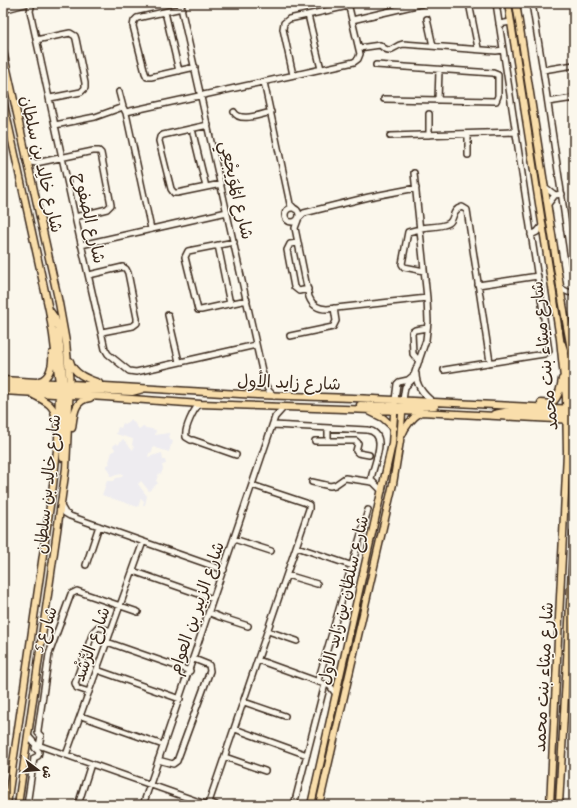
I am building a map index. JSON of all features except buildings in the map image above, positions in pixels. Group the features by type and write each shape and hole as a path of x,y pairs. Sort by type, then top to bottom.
{"main road":[{"name":"شارع ميثاء بنت محمد","path":"508,3 560,339 563,372 572,414 568,452 550,805"},
{"name":"شارع ميثاء بنت محمد","path":"516,3 560,288 574,366"},
{"name":"شارع خالِد بن سلطان","path":"3,51 59,303 66,342 64,389 52,492 7,805"},
{"path":"3,84 7,86 10,85"},
{"name":"شارع خالِد بن سلطان","path":"3,100 54,335 64,389 68,441 66,468 18,805"},
{"path":"49,310 55,318 58,328 64,389 63,454 66,468"},
{"path":"31,382 43,380 48,374 52,362 51,345 54,335"},
{"path":"560,339 566,355 572,414 574,478"},
{"path":"66,342 71,366 74,370 86,378 104,385"},
{"path":"531,406 552,402 560,390 563,372"},
{"name":"شارع زايد الأول","path":"3,380 31,382 105,396 187,403 395,411"},
{"name":"شارع زايد الأول","path":"3,391 29,393 104,385 257,396 394,400 421,412 487,416 572,414"},
{"path":"3,386 132,392 136,392 144,388"},
{"path":"29,393 54,409 55,430 58,441"},
{"path":"68,441 74,412 80,402 86,399 105,396"},
{"path":"325,408 336,404 391,406 394,403 394,400"},
{"name":"شارع سلطان بن زايد الأول","path":"311,805 392,444 395,411 394,400"},
{"name":"شارع زايد الأول","path":"403,405 433,402 531,406 572,414"},
{"path":"395,411 403,405 456,407 470,403"},
{"name":"شارع سلطان بن زايد الأول","path":"319,805 391,492 400,441 403,405"},
{"path":"363,409 383,418 394,428"},
{"path":"400,441 413,417 421,412"},
{"name":"شارع ميثاء بنت محمد","path":"559,805 574,532"},
{"path":"350,632 355,636 351,654 351,668"}],"street":[{"path":"3,10 28,3"},
{"name":"شارع الصفوح","path":"28,3 106,352 129,371 136,372 256,345"},
{"path":"352,20 421,3"},
{"path":"444,370 544,354 549,352 550,349 496,3"},
{"path":"532,3 544,70 574,279"},
{"path":"55,125 124,110 201,96 354,62 359,57 361,49 348,4 286,21 283,26 294,75"},
{"path":"181,6 165,12 137,18 134,21 133,26 147,77 151,78 195,67"},
{"name":"شارع المُوَيجْعِي","path":"181,6 265,384 274,396"},
{"path":"470,8 478,48"},
{"path":"165,12 179,70"},
{"path":"308,15 320,69"},
{"path":"427,18 433,46"},
{"path":"499,24 511,22"},
{"path":"36,40 70,33 76,39 85,88 81,92 50,98"},
{"path":"361,49 380,46 390,50 401,44 489,49 503,48"},
{"path":"376,65 496,74 498,78 498,96 496,100 384,99"},
{"path":"544,70 574,65"},
{"path":"438,100 439,70"},
{"path":"264,82 290,204 299,214 295,228 311,301 322,309 427,298"},
{"path":"498,87 508,86"},
{"path":"119,92 151,229"},
{"path":"548,102 574,98"},
{"path":"234,112 242,118 271,112"},
{"path":"429,114 429,135"},
{"path":"208,125 164,135 160,137 159,142 172,192 177,193 221,184"},
{"path":"192,129 206,187"},
{"path":"390,136 516,132"},
{"path":"468,134 468,155"},
{"path":"26,158 31,162 36,163 93,150 99,151 102,156 112,202 107,210 75,216"},
{"path":"30,174 32,167 36,163"},
{"path":"394,400 397,384 412,378 415,373 424,344 427,328 427,298 414,173"},
{"path":"545,187 555,194 562,194"},
{"path":"289,222 294,222 304,213 369,197 416,188"},
{"path":"548,204 555,194"},
{"path":"290,204 285,216 295,228"},
{"path":"424,271 404,267 402,264 408,232 420,228 446,225 451,221 453,214 458,209 462,207 466,209 490,362"},
{"path":"287,210 291,208 304,213"},
{"path":"81,245 228,212"},
{"path":"533,234 542,226"},
{"path":"533,234 544,239"},
{"path":"234,242 188,251 185,257 198,310 246,300"},
{"path":"298,243 290,244 287,250 294,288 299,291 308,290"},
{"path":"218,245 230,304"},
{"path":"89,275 123,267 128,273 137,323 133,326 102,332"},
{"path":"478,285 538,276"},
{"path":"560,288 572,292"},
{"path":"562,299 572,292"},
{"path":"290,336 333,327 336,323 334,308"},
{"path":"168,314 179,362"},
{"path":"419,361 413,354 411,334 415,330 427,328"},
{"path":"403,405 405,387 414,379 419,361"},
{"path":"416,374 418,384 433,402"},
{"path":"257,396 265,384"},
{"path":"187,403 192,408 193,412"},
{"path":"200,404 196,406 186,432 190,439 236,455"},
{"path":"268,407 273,413 274,423 367,430 376,434 379,443 371,478 382,491"},
{"name":"شارع الزبير بن العوام","path":"143,805 210,613 213,599 252,485 278,413 284,407"},
{"path":"328,428 328,441"},
{"path":"315,441 356,441 358,443 356,451 358,453 369,455"},
{"path":"312,482 330,486 335,485 345,478 374,483 382,481 385,478"},
{"path":"208,804 309,511 308,505 252,485"},
{"path":"60,505 70,516 224,570"},
{"path":"318,681 353,566 368,510"},
{"path":"58,525 62,520 70,516"},
{"path":"86,565 99,526"},
{"path":"234,539 272,551"},
{"name":"شارع الرُّشْد","path":"66,755 143,542"},
{"path":"297,547 353,566"},
{"path":"133,571 213,599"},
{"path":"287,575 317,584"},
{"name":"شارع 5","path":"27,805 34,758 38,756 39,752 35,748 41,736 38,733 38,730 48,661 71,594 77,591 138,612"},
{"path":"570,610 574,616"},
{"path":"210,613 248,626"},
{"path":"568,627 574,622"},
{"path":"89,692 77,688 75,683 93,632 98,627 111,631"},
{"path":"268,631 297,640"},
{"path":"107,642 190,671"},
{"path":"566,671 574,662 567,651"},
{"path":"158,760 173,764 177,761 210,671 209,665 194,659"},
{"path":"258,660 318,681 327,685 336,694"},
{"path":"97,670 180,699"},
{"path":"327,685 335,684 339,680"},
{"path":"294,805 327,685"},
{"path":"244,702 285,716"},
{"path":"81,716 163,745"},
{"path":"235,729 307,755"},
{"path":"28,736 37,745 150,785 208,804 216,805"},
{"path":"26,750 30,746 37,745"},
{"path":"225,757 265,771"},
{"path":"78,805 91,764"}],"shaded area":[{"path":"131,419 139,429 142,427 156,430 155,435 169,433 170,440 173,441 169,452 153,447 152,452 149,453 148,457 162,453 163,460 165,460 166,464 162,465 163,469 161,474 159,473 156,481 158,483 149,491 141,481 138,484 147,496 145,505 143,505 144,501 141,498 138,507 102,495 107,481 114,481 116,478 122,477 123,474 110,476 109,469 107,469 107,465 110,464 109,462 112,452 115,449 113,446 117,443 118,445 123,439 133,450 133,439 116,434 118,427 121,428 123,423 125,424"}]}
